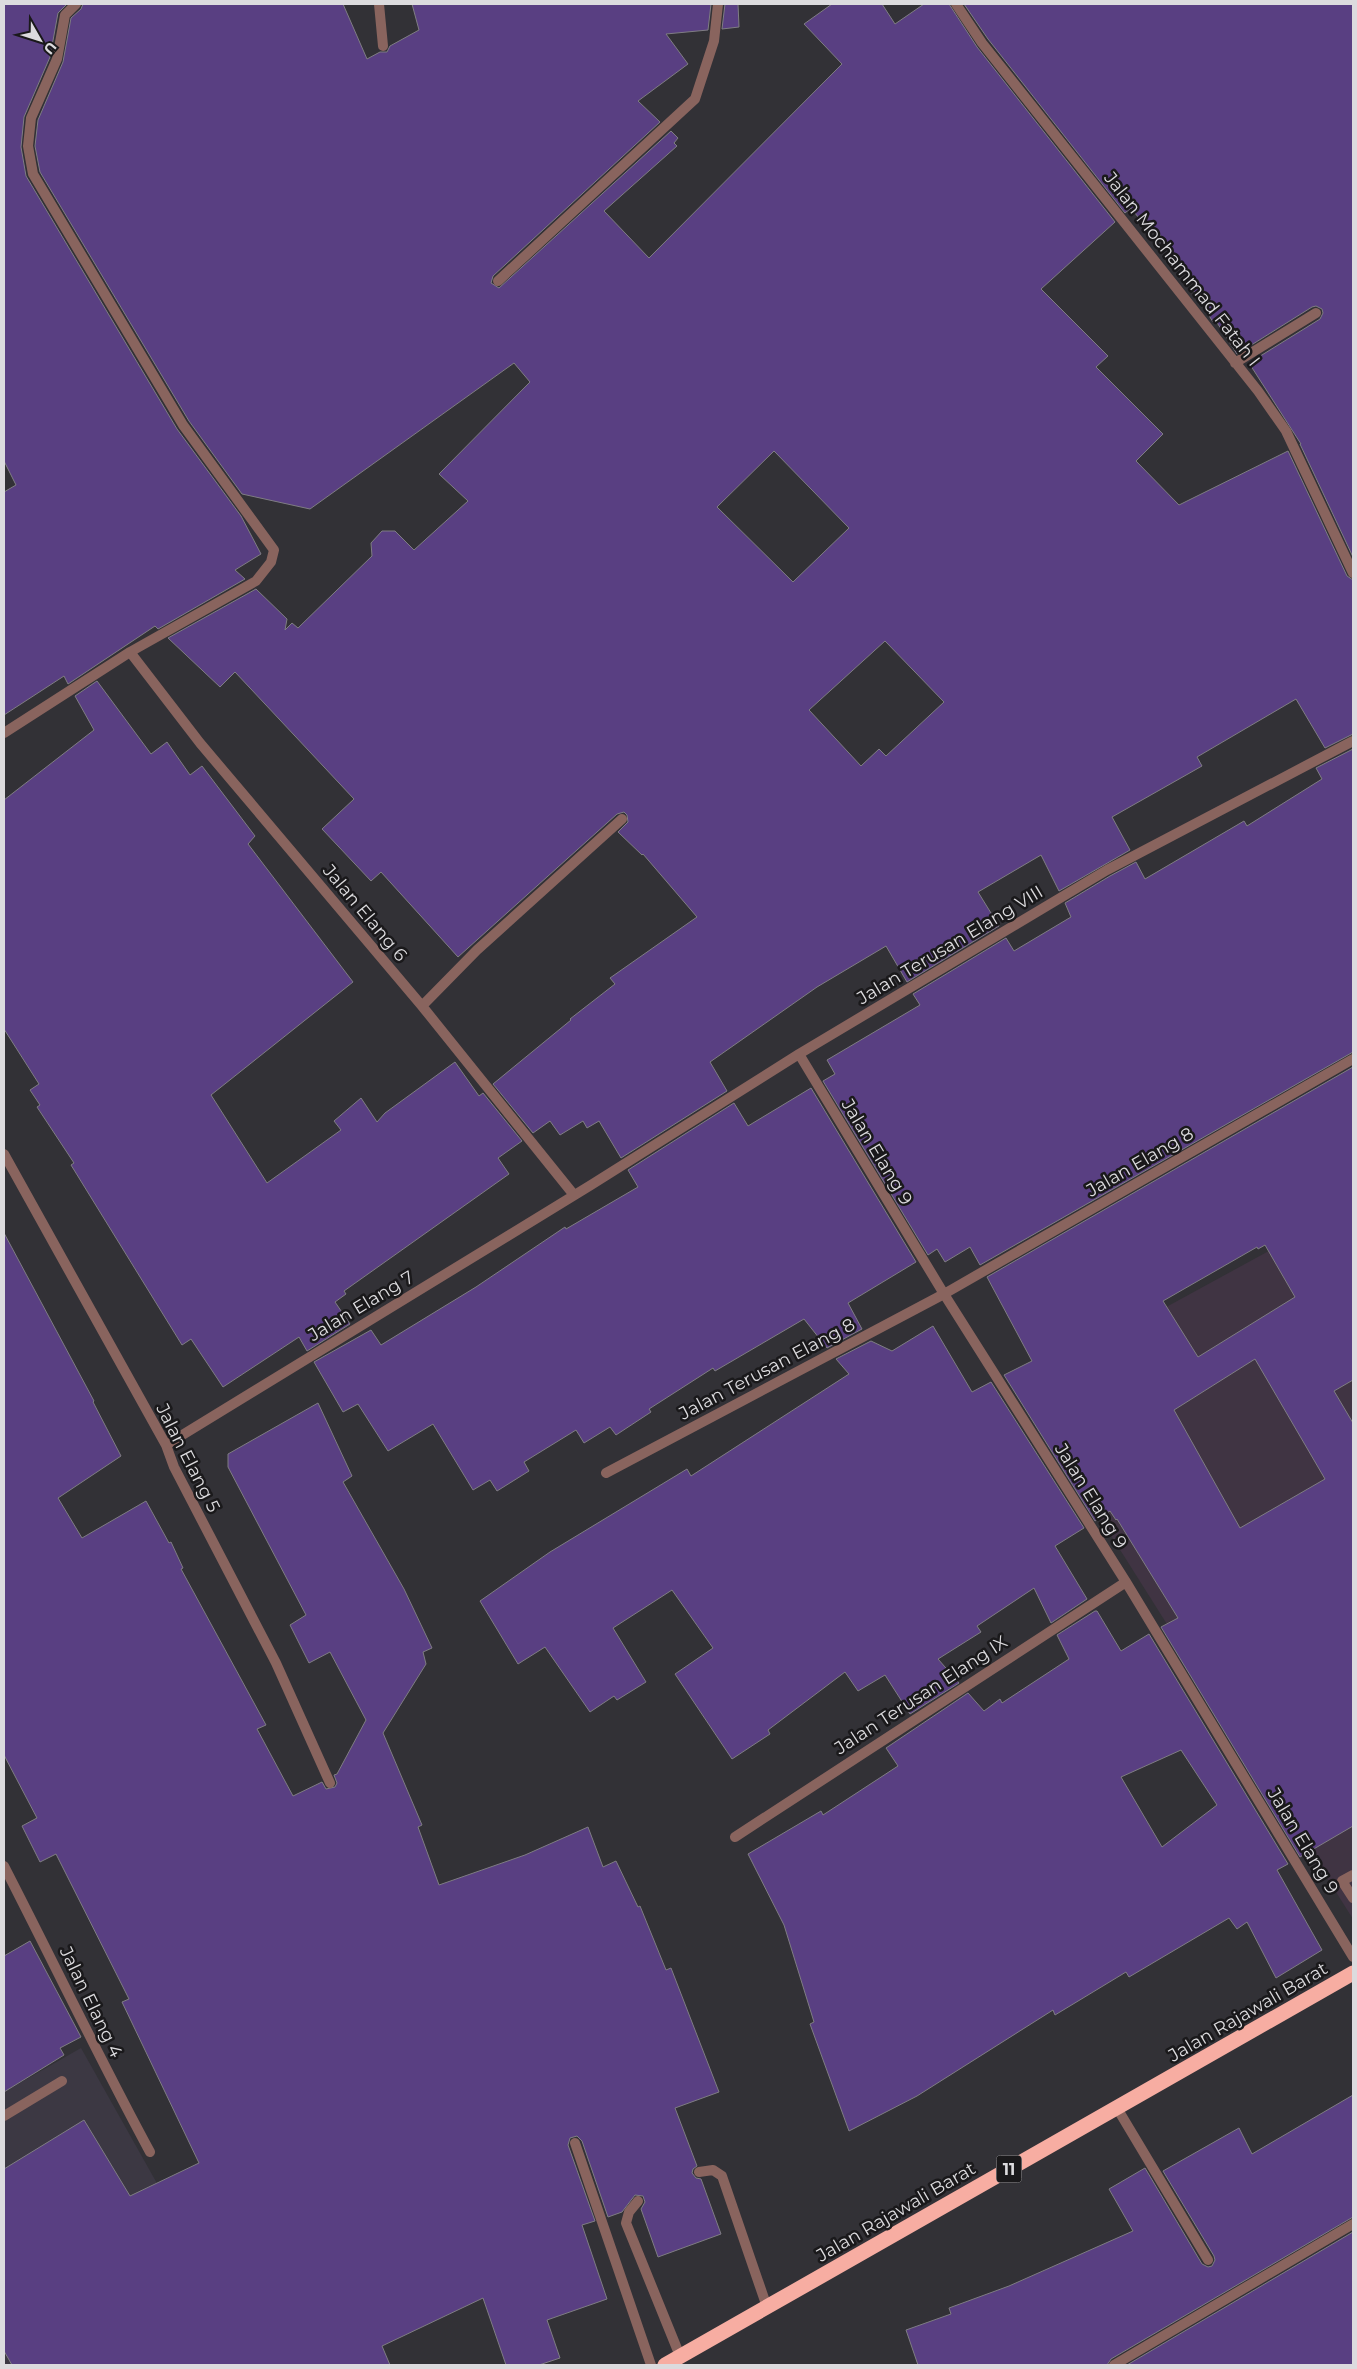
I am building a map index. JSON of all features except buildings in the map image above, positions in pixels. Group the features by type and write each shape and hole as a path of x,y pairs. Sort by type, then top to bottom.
{"highway":[{"name":"Jalan Rajawali Barat","path":"665,2365 682,2361 767,2307 1353,1974"}],"street":[{"path":"4,733 130,652 256,580 271,562 274,550 183,425 33,174 28,146 31,118 57,59 65,15 76,4"},
{"path":"379,4 383,46"},
{"path":"498,281 695,99 714,41 718,4"},
{"name":"Jalan Mochammad Fatah I","path":"956,4 982,43 1258,391 1286,431 1353,573"},
{"path":"1234,363 1316,313"},
{"name":"Jalan Elang 6","path":"130,652 207,750 422,1006 574,1195"},
{"name":"Jalan Terusan Elang VIII","path":"574,1195 799,1054 1107,870 1353,741"},
{"path":"422,1006 463,964 622,819"},
{"name":"Jalan Elang 9","path":"799,1054 944,1294 1126,1582 1353,1957"},
{"name":"Jalan Elang 8","path":"944,1294 1353,1059"},
{"name":"Jalan Elang 5","path":"4,1154 166,1444 174,1467 276,1663 330,1784"},
{"name":"Jalan Elang 7","path":"166,1444 574,1195"},
{"name":"Jalan Terusan Elang 8","path":"606,1473 944,1294"},
{"name":"Jalan Terusan Elang IX","path":"735,1837 1126,1582"},
{"name":"Jalan Elang 4","path":"4,1866 80,2013 105,2068 150,2152"},
{"path":"1353,1875 1342,1880 1353,1898"},
{"path":"4,2116 62,2081"},
{"path":"1117,2108 1208,2260"},
{"path":"575,2143 651,2365"},
{"path":"699,2172 713,2170 722,2176 767,2307"},
{"path":"638,2201 629,2212 626,2223 682,2361"},
{"path":"1114,2365 1353,2224"}],"shaded area":[{"path":"1353,1205 1353,1919 1018,1388"},
{"path":"81,2048 259,2365 4,2365 4,2092"}]}
